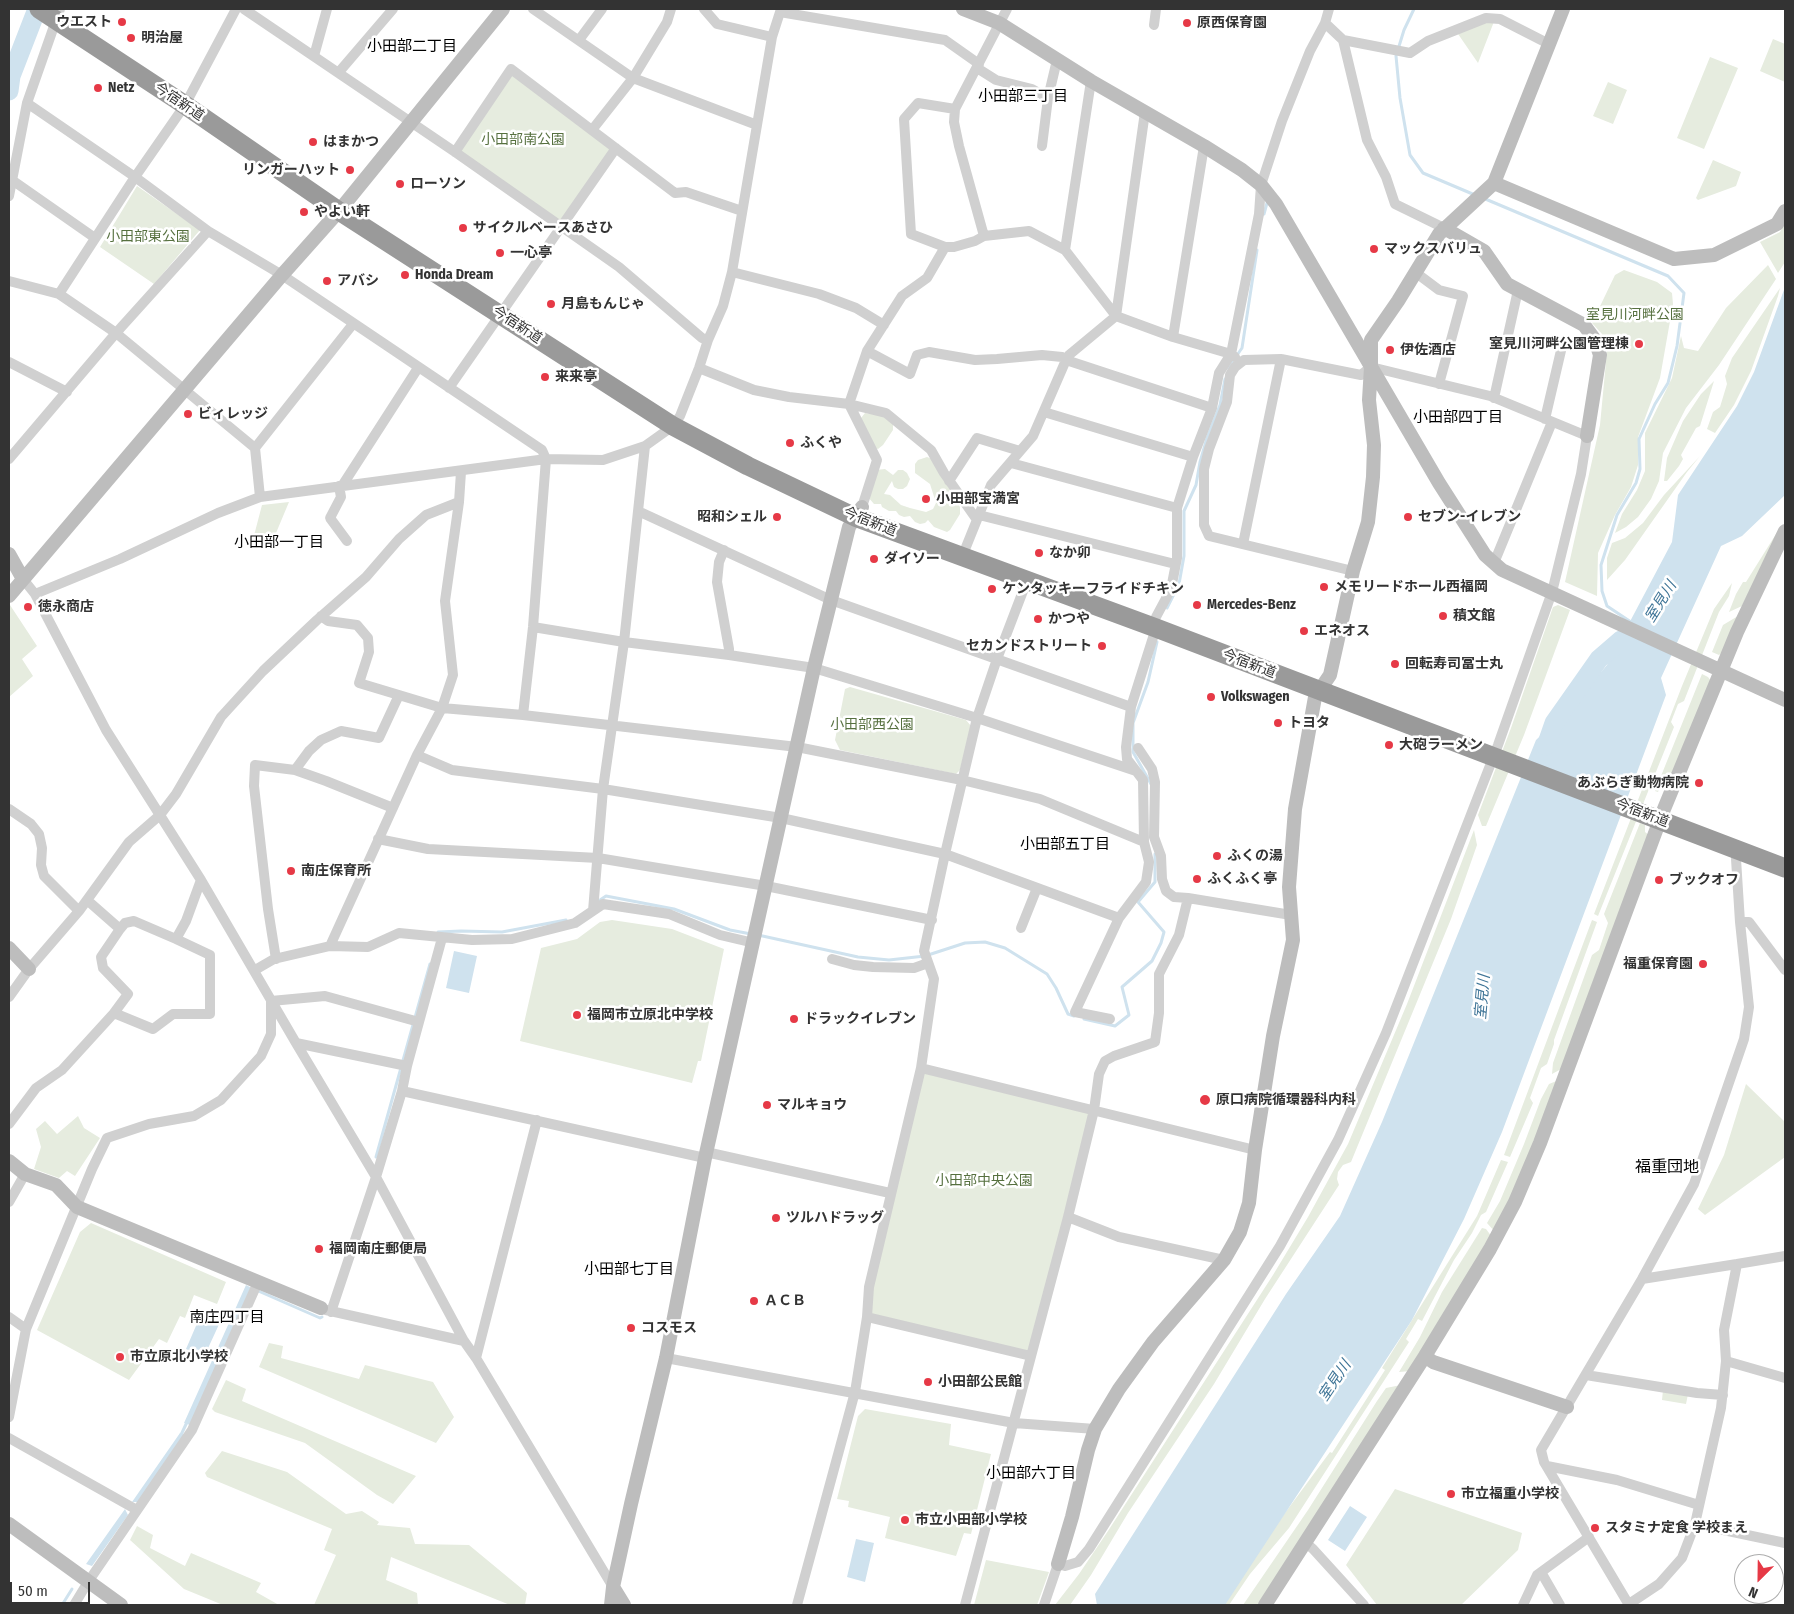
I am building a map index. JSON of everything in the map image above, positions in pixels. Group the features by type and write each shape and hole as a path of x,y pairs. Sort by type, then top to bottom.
{"highway":[{"name":"今宿新道","path":"54,12 342,207 676,421 753,457 858,512 1156,622 1322,687 1662,814 1785,855"},
{"name":"今宿新道","path":"858,512 966,547 1029,576"},
{"name":"今宿新道","path":"1662,814 1738,850 1785,868"}],"street":[{"path":"59,294 187,101 236,9"},
{"path":"244,9 412,122 619,267 702,338 708,340"},
{"path":"314,56 327,9"},
{"path":"339,72 393,9"},
{"path":"9,596 342,207 503,9"},
{"path":"533,9 633,78 756,126"},
{"path":"579,40 602,9"},
{"path":"592,130 633,78 667,22 671,9"},
{"path":"704,9 717,24 772,37"},
{"path":"962,9 999,24 1091,81 1204,146 1242,170 1260,185 1276,204 1439,483 1485,555 1502,570 1785,700"},
{"path":"984,236 957,138 954,122 955,109 1007,9"},
{"path":"1154,26 1156,9"},
{"path":"1110,1019 1075,1012 1119,918 1146,882 1149,862 1144,842 1143,780 1127,760 1126,746 1131,706 1156,622 1171,589 1177,558 1176,508 1212,408 1219,374 1231,354 1259,214 1260,185 1270,161 1282,121 1329,9"},
{"path":"1044,1605 1072,1517 1094,1429 1119,1389 1153,1342 1224,1260 1240,1232 1248,1204 1273,1036 1293,940 1290,887 1295,809 1315,698 1330,675 1353,571 1368,522 1374,445 1369,400 1371,340 1444,228 1494,183 1563,9"},
{"path":"35,594 120,559 218,513 260,497 461,472 546,459 603,460 645,446 676,421 699,368 722,306 732,272 772,37 780,10 945,40 996,80 1032,89 1048,98"},
{"path":"9,196 27,103 54,12"},
{"path":"1324,23 1343,40 1410,53 1428,41 1486,18 1500,19 1548,44"},
{"path":"1058,1564 1065,1566 1078,1562 1089,1549 1280,1246 1333,1148 1386,1034 1496,751 1552,592 1581,474 1600,355 1595,340 1584,325 1507,284 1484,251 1444,228 1395,204 1386,178 1367,140 1343,40"},
{"path":"1042,146 1048,98 1057,60"},
{"path":"455,152 511,70 676,193 686,192 742,211"},
{"path":"1065,250 1091,81"},
{"path":"27,103 208,231 282,276 542,450 546,459 533,627 523,715"},
{"path":"955,109 918,104 904,119 911,234 945,247 975,241 984,236 1029,231 1065,250 1116,316 1174,337 1231,354 1241,362"},
{"path":"966,547 991,485 1033,436 1069,355 1116,316 1145,112"},
{"path":"1174,337 1204,146"},
{"path":"449,388 616,148"},
{"path":"12,180 96,238"},
{"path":"1494,183 1674,259 1714,255 1777,224 1785,211"},
{"path":"9,460 116,333 208,231"},
{"path":"611,1605 613,1587 666,1358 706,1155 814,668 849,528 858,512 877,460 849,404 867,351 902,296 927,278 945,247"},
{"path":"732,272 819,294 856,308 884,325"},
{"path":"1415,272 1439,290 1463,296 1439,384"},
{"path":"9,281 59,294 116,333 255,448"},
{"path":"1494,398 1518,290"},
{"path":"260,497 255,448 353,324"},
{"path":"1494,563 1548,420 1563,342"},
{"path":"867,351 910,374 917,355 929,352 975,360 1042,354 1062,357 1066,360 1212,408"},
{"path":"1353,571 1210,536 1204,525 1204,469 1209,449 1227,402 1230,375 1235,367 1244,360 1281,358 1361,375 1371,367"},
{"path":"1243,544 1281,358"},
{"path":"9,362 67,392"},
{"path":"1371,367 1494,398 1587,436"},
{"path":"347,541 330,518 341,497 340,486 418,368"},
{"path":"699,368 754,390 789,397 849,404 886,413 931,450 949,481 978,517 1175,564"},
{"path":"1219,374 1230,375"},
{"path":"1044,412 1193,457"},
{"path":"949,481 977,438 1020,451"},
{"path":"593,911 603,789 624,642 645,446"},
{"path":"1010,463 1176,508"},
{"path":"330,946 416,755 442,708 453,675 445,601 459,502 461,472"},
{"path":"9,997 29,969 79,911 129,842 160,815 176,794 221,717 321,616 366,577 398,539 426,515 459,502"},
{"path":"638,511 831,600 1131,706"},
{"path":"1265,1605 1425,1356 1490,1249 1515,1202 1540,1143 1662,814 1740,625 1785,531"},
{"path":"724,550 719,562 717,582 730,649 729,654"},
{"path":"9,554 35,594 106,730 201,880 255,970 376,1177 464,1341 624,1605"},
{"path":"797,1605 855,1392 867,1317 869,1287 921,1068 934,979 924,951 945,854 977,718 997,659 1029,576"},
{"path":"321,616 328,621 357,625 368,638 369,652 359,683 442,708 523,715 797,747 962,780 1040,799 1144,842"},
{"path":"533,627 624,642 729,654 814,668 977,718 1136,771"},
{"path":"295,770 309,751 321,740 341,731 379,738 399,695"},
{"path":"1138,748 1152,769 1155,782 1154,837 1161,856 1162,879 1166,891 1174,897 1291,915"},
{"path":"416,755 452,770 603,789 782,818 945,854 1119,918"},
{"path":"276,959 268,909 254,786 256,765 295,770 326,780 392,808"},
{"path":"9,809 30,824 38,834 42,848 41,865 44,876 79,911"},
{"path":"378,839 428,849 598,858 766,886 932,920"},
{"path":"1737,1264 1724,1330 1726,1361 1721,1408 1695,1524 1682,1558 1659,1584 1629,1605 1547,1466 1541,1450 1642,1279 1694,1184 1744,1039 1749,1007 1740,922 1736,858 1738,850"},
{"path":"176,938 186,921 201,880"},
{"path":"1020,928 1037,888"},
{"path":"965,1605 1068,1217 1094,1110 1099,1074 1105,1062 1124,1051 1155,1042 1159,1013 1159,974 1180,935 1188,898"},
{"path":"87,900 120,929"},
{"path":"255,970 276,959 330,946 368,947 399,933 472,940 512,939 575,923 603,904 669,914 720,935 755,937"},
{"path":"9,1124 36,1088 62,1070 114,1013 128,994 102,968 101,957 125,923 134,922 176,938 210,955 210,1014 173,1014 153,1029 114,1013"},
{"path":"1740,922 1749,922 1785,970"},
{"path":"326,1310 376,1177 402,1091 414,1021 438,937"},
{"path":"9,948 29,969"},
{"path":"832,959 854,965 873,967 914,968 928,963"},
{"path":"272,1001 325,996 414,1021"},
{"path":"9,1416 26,1329 92,1169 107,1138 150,1124 194,1116 221,1100 261,1056 271,1034 272,1001"},
{"path":"296,1043 407,1066"},
{"path":"921,1068 1255,1150"},
{"path":"402,1091 890,1193"},
{"path":"476,1358 537,1120"},
{"path":"9,1161 26,1174 56,1185 77,1207 326,1310 464,1341"},
{"path":"9,1202 26,1174"},
{"path":"1068,1217 1119,1237 1224,1260"},
{"path":"1642,1279 1785,1256"},
{"path":"74,1605 192,1430 258,1282"},
{"path":"9,1317 26,1329"},
{"path":"867,1317 1031,1356"},
{"path":"1425,1356 1433,1362 1567,1407"},
{"path":"666,1358 1014,1422 1094,1429"},
{"path":"1726,1361 1785,1378"},
{"path":"1586,1375 1697,1393 1723,1395"},
{"path":"9,1438 137,1510"},
{"path":"1547,1466 1617,1480 1699,1505"},
{"path":"9,1524 121,1605"},
{"path":"1695,1524 1785,1543"},
{"path":"1523,1605 1537,1575 1590,1539"},
{"path":"1306,1543 1364,1605"},
{"path":"1541,1572 1560,1605"}],"green space":[{"path":"1495,19 1478,63 1456,31"},
{"path":"1773,39 1785,44 1785,82 1760,71"},
{"path":"1710,57 1738,68 1704,149 1677,138"},
{"name":"小田部南公園","path":"512,74 612,149 560,221 459,151"},
{"path":"1608,82 1627,90 1613,124 1593,116"},
{"path":"1713,160 1741,172 1736,186 1698,200 1696,198"},
{"name":"小田部東公園","path":"137,186 200,230 154,284 100,247"},
{"path":"1785,223 1785,262 1778,273 1760,242 1780,232"},
{"path":"1768,265 1776,279 1719,365 1686,408 1663,453 1659,481 1651,499 1638,517 1615,533 1622,514 1637,490 1645,471 1645,433 1672,378 1681,336 1684,348 1698,351 1726,308"},
{"name":"室見川河畔公園","path":"1624,270 1657,282 1672,293 1673,304 1660,378 1638,437 1638,465 1631,487 1615,515 1598,553 1597,596 1565,582 1600,425 1607,351 1602,334 1592,323 1615,275"},
{"path":"1780,288 1751,371 1734,405 1715,433 1707,429 1713,412 1720,407 1727,384 1725,376 1732,358"},
{"path":"1714,381 1700,426 1696,428 1681,455 1683,459 1679,466 1667,481 1664,481 1667,458 1683,421 1701,394"},
{"path":"865,413 884,416 893,422 893,430 878,449 875,448 861,418"},
{"path":"1700,456 1625,560 1607,580 1607,558 1612,543 1625,538 1643,523 1664,495"},
{"path":"927,457 932,459 960,507 960,514 947,532 934,527 928,520 920,524 915,522 910,516 904,517 896,511 889,511 882,507 881,504 874,504 868,497 876,470 885,469 893,475 898,470 903,470 910,479 907,486 903,489 898,489 894,487 892,481 884,494 890,495 901,505 910,508 926,512 933,509 936,503 930,484 915,473 915,464 918,460"},
{"path":"289,502 276,533 260,537 256,548 251,547 262,505"},
{"path":"1781,526 1742,606 1729,612 1743,582 1746,582"},
{"path":"1732,583 1729,596 1719,612 1684,701 1678,704 1671,722 1674,727 1598,916 1594,914 1682,686 1714,609"},
{"path":"10,605 37,646 22,659 33,676 9,697"},
{"path":"1558,605 1570,610 1524,735 1486,826 1482,826 1478,815 1511,728 1553,607"},
{"path":"1738,616 1724,651 1719,655 1712,652 1723,625"},
{"path":"1702,674 1711,681 1666,788 1660,787 1658,792 1655,791"},
{"name":"小田部西公園","path":"850,687 966,720 971,726 960,770 956,774 840,750 835,740 845,689"},
{"path":"1640,823 1645,825 1645,832 1650,836 1563,1068 1552,1074 1553,1063 1592,955 1599,950 1608,923 1604,914"},
{"path":"1474,830 1477,845 1451,919 1351,1162 1343,1165 1338,1172 1337,1179 1339,1185 1265,1299 1214,1384 1128,1513 1091,1575 1070,1605 1055,1605 1108,1531 1273,1275 1308,1217 1348,1144 1407,1004"},
{"path":"612,920 672,929 724,949 701,1061 698,1061 692,1083 520,1041 541,948 577,939 600,922"},
{"path":"1592,920 1597,922 1547,1064 1541,1068 1530,1098 1533,1103 1510,1157 1504,1155"},
{"name":"小田部中央公園","path":"921,1068 1094,1110 1031,1356 867,1317"},
{"path":"1559,1080 1534,1146 1495,1232 1487,1223 1500,1201 1541,1099 1549,1084"},
{"path":"1746,1084 1785,1122 1785,1157 1705,1215 1698,1209 1724,1155"},
{"path":"78,1116 84,1128 100,1138 75,1176 67,1171 59,1178 34,1169 41,1147 36,1129 45,1121 57,1134"},
{"path":"1501,1160 1508,1162 1486,1212 1481,1215 1472,1233 1454,1260 1422,1321 1418,1319 1406,1339 1409,1342 1289,1528 1250,1574 1229,1605 1217,1605 1330,1452 1332,1453 1385,1370 1382,1368 1477,1216"},
{"path":"91,1223 226,1282 217,1304 194,1295 185,1318 180,1316 167,1343 159,1339 129,1380 37,1330 80,1232"},
{"path":"1482,1228 1486,1229 1492,1237 1411,1371 1399,1372 1420,1337 1442,1292"},
{"path":"269,1343 283,1346 281,1358 359,1379 365,1365 433,1382 454,1417 436,1443 259,1367"},
{"path":"226,1380 246,1389 242,1401 416,1476 393,1504 377,1495 305,1443 215,1412 212,1409"},
{"path":"1401,1385 1259,1605 1243,1605 1308,1510 1386,1388"},
{"path":"1663,1390 1688,1394 1686,1404 1662,1400"},
{"path":"865,1409 951,1424 949,1445 991,1454 971,1534 964,1533 956,1556 885,1538 890,1517 848,1507 849,1501 837,1499 858,1416"},
{"path":"222,1451 287,1472 346,1514 362,1511 379,1522 377,1525 410,1528 415,1544 469,1545 527,1593 525,1605 510,1605 391,1557 386,1580 417,1593 418,1605 314,1605 336,1555 324,1550 332,1529 207,1477 205,1473"},
{"path":"1395,1489 1522,1533 1518,1550 1461,1605 1377,1605 1346,1565"},
{"path":"137,1526 153,1535 150,1548 185,1566 191,1553 261,1583 256,1592 279,1605 223,1605 184,1589 130,1540"},
{"path":"986,1560 1049,1572 1037,1605 974,1605"}],"water":[{"path":"40,9 47,9 38,29 14,69 9,83 9,66 36,22"},
{"path":"1785,287 1785,495 1742,536 1721,546 1661,678 1666,695 1502,1132 1464,1219 1412,1320 1225,1605 1097,1605 1095,1594 1286,1294 1340,1216 1382,1122 1536,740 1575,703 1607,665 1672,542 1678,495 1737,406 1754,372"},
{"path":"454,951 477,956 469,993 446,988"},
{"path":"246,1285 250,1289 190,1425 184,1423"},
{"path":"202,1312 221,1320 204,1357 186,1349"},
{"path":"180,1433 184,1434 139,1502 132,1502"},
{"path":"1350,1506 1367,1517 1345,1551 1328,1540"},
{"path":"125,1509 128,1515 92,1566 86,1564"},
{"path":"856,1539 874,1543 865,1582 847,1577"}],"waterway":[{"path":"9,91 11,76 37,9"},
{"path":"1414,9 1404,30 1396,56 1400,98 1410,155 1423,173 1475,195"},
{"path":"1483,198 1668,276 1684,293 1677,346 1668,383 1655,404 1639,439 1640,469 1636,483 1617,515 1601,565 1602,591 1607,606 1631,622"},
{"path":"1264,214 1267,203"},
{"path":"1228,368 1242,348 1257,250"},
{"path":"1167,608 1179,584 1184,556 1184,511 1196,485 1200,462 1220,405 1225,379"},
{"name":"室見川","path":"1546,746 1554,723 1599,659 1621,640 1644,628"},
{"path":"1151,784 1133,752 1133,723 1148,682 1157,642"},
{"path":"1084,1019 1115,1026 1129,1015 1122,987 1152,961 1161,943 1164,932 1138,902 1155,882 1155,854"},
{"path":"597,902 606,896 674,909 730,930 751,934"},
{"path":"438,934 438,932 461,931 502,932 566,920"},
{"path":"758,935 858,957 889,960 925,956 965,943 985,942 1005,948 1047,974 1068,1014 1074,1016"},
{"path":"376,1157 430,964"},
{"path":"256,1290 320,1318 322,1317"},
{"path":"180,1437 188,1420"},
{"path":"62,1605 72,1589"}],"place":[{"name":"ウエスト","path":"122,22"},
{"name":"原西保育園","path":"1187,23"},
{"name":"明治屋","path":"131,38"},
{"name":"Netz","path":"98,88"},
{"name":"はまかつ","path":"313,142"},
{"name":"リンガーハット","path":"350,170"},
{"name":"ローソン","path":"400,184"},
{"name":"やよい軒","path":"304,212"},
{"name":"サイクルベースあさひ","path":"463,228"},
{"name":"マックスバリュ","path":"1374,249"},
{"name":"一心亭","path":"500,253"},
{"name":"Honda Dream","path":"405,275"},
{"name":"アバシ","path":"327,281"},
{"name":"月島もんじゃ","path":"551,304"},
{"name":"室見川河畔公園管理棟","path":"1639,344"},
{"name":"伊佐酒店","path":"1390,350"},
{"name":"来来亭","path":"545,377"},
{"name":"ビィレッジ","path":"188,414"},
{"name":"ふくや","path":"790,443"},
{"name":"小田部宝満宮","path":"926,499"},
{"name":"昭和シェル","path":"777,517"},
{"name":"セブン-イレブン","path":"1408,517"},
{"name":"なか卯","path":"1039,553"},
{"name":"ダイソー","path":"874,559"},
{"name":"メモリードホール西福岡","path":"1324,587"},
{"name":"ケンタッキーフライドチキン","path":"992,589"},
{"name":"Mercedes-Benz","path":"1197,605"},
{"name":"徳永商店","path":"28,607"},
{"name":"積文館","path":"1443,616"},
{"name":"かつや","path":"1038,619"},
{"name":"エネオス","path":"1304,631"},
{"name":"セカンドストリート","path":"1102,646"},
{"name":"回転寿司冨士丸","path":"1395,664"},
{"name":"Volkswagen","path":"1211,697"},
{"name":"トヨタ","path":"1278,723"},
{"name":"大砲ラーメン","path":"1389,745"},
{"name":"あぶらぎ動物病院","path":"1699,783"},
{"name":"ふくの湯","path":"1217,856"},
{"name":"南庄保育所","path":"291,871"},
{"name":"ふくふく亭","path":"1197,879"},
{"name":"ブックオフ","path":"1659,880"},
{"name":"福重保育園","path":"1703,964"},
{"name":"福岡市立原北中学校","path":"577,1015"},
{"name":"ドラックイレブン","path":"794,1019"},
{"name":"原口病院循環器科内科","path":"1205,1100"},
{"name":"マルキョウ","path":"767,1105"},
{"name":"ツルハドラッグ","path":"776,1218"},
{"name":"福岡南庄郵便局","path":"319,1249"},
{"name":"ＡＣＢ","path":"754,1301"},
{"name":"コスモス","path":"631,1328"},
{"name":"市立原北小学校","path":"120,1357"},
{"name":"小田部公民館","path":"928,1382"},
{"name":"市立福重小学校","path":"1451,1494"},
{"name":"市立小田部小学校","path":"905,1520"},
{"name":"スタミナ定食 学校まえ","path":"1595,1528"}],"district":[{"name":"小田部二丁目","path":"412,47"},
{"name":"小田部三丁目","path":"1023,97"},
{"name":"小田部四丁目","path":"1458,418"},
{"name":"小田部一丁目","path":"279,543"},
{"name":"小田部五丁目","path":"1065,845"},
{"name":"福重団地","path":"1667,1168"},
{"name":"小田部七丁目","path":"629,1270"},
{"name":"南庄四丁目","path":"227,1318"},
{"name":"小田部六丁目","path":"1031,1474"}]}
